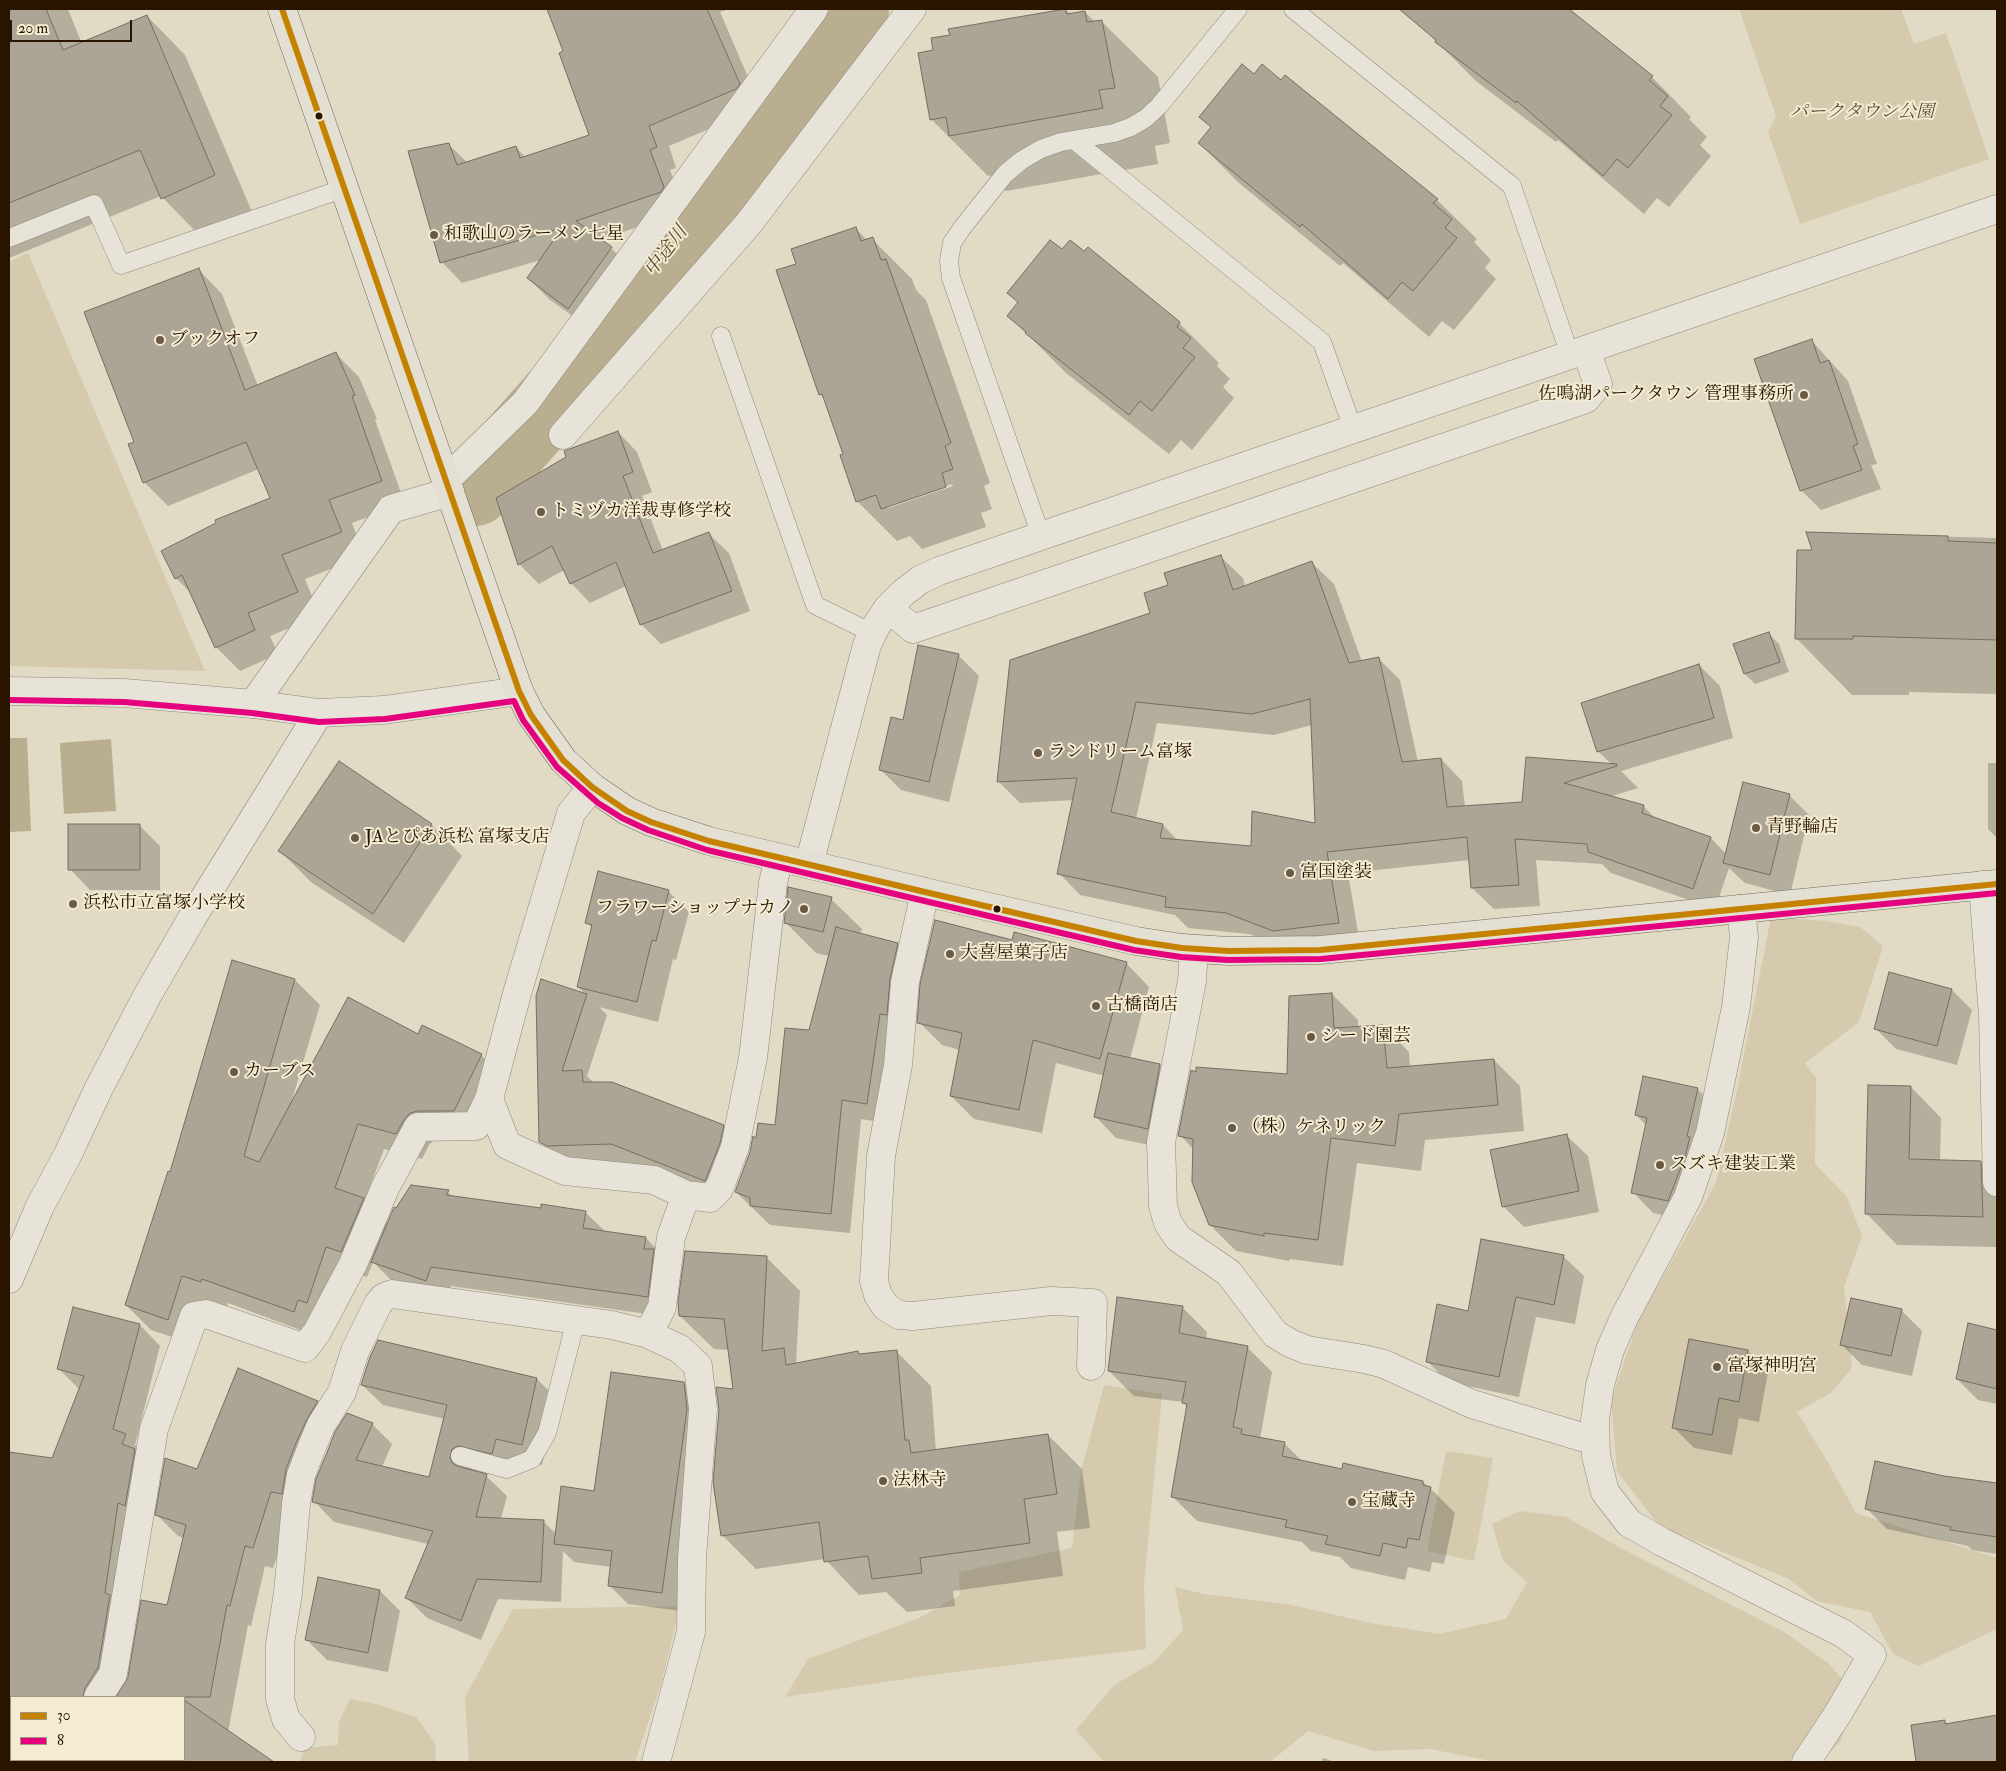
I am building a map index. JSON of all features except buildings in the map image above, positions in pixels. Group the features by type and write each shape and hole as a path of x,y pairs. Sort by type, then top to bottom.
{"main road":[{"path":"282,9 519,691 531,715 562,760 592,787 627,810 651,822 709,841 925,892 1136,941 1194,949 1237,952 1320,950 1990,885"}],"street":[{"path":"253,704 391,509 448,485 525,403 814,9"},
{"path":"563,436 748,223 912,9"},
{"path":"809,864 860,665 872,633 888,608 920,580 939,571 1997,209"},
{"path":"888,608 913,629 1586,399 1598,384 1578,352"},
{"path":"9,691 124,693 253,704 319,713 384,710 519,691"},
{"path":"9,1279 40,1206 148,996 192,918 319,713"},
{"path":"99,1696 113,1674 154,1429 194,1316 206,1314 305,1348 317,1332 353,1264 385,1188 418,1127 476,1126 489,1099 518,990 571,813 592,787"},
{"path":"489,1099 507,1144 564,1171 654,1180 686,1195 710,1198 719,1189 735,1147 753,1058 773,884 779,858"},
{"path":"1990,885 1997,1182"},
{"path":"925,892 905,982 897,1074 881,1156 874,1281 878,1295 886,1307 899,1314 913,1316 1050,1301 1093,1303 1091,1366"},
{"path":"1741,909 1744,938 1736,1007 1710,1134 1688,1197 1624,1318 1610,1350 1600,1385 1595,1420 1596,1456 1606,1492 1629,1523 1662,1542 1844,1634 1872,1655 1839,1712 1806,1762"},
{"path":"1194,949 1192,981 1160,1142 1163,1206 1168,1223 1178,1238 1229,1273 1276,1334 1290,1343 1307,1350 1384,1364 1472,1404 1596,1442"},
{"path":"648,1334 662,1308 671,1237 686,1195"},
{"path":"301,1737 286,1718 280,1699 280,1644 288,1593 296,1504 302,1475 321,1424 342,1392 355,1351 378,1304 384,1297 392,1294 612,1324 648,1334 680,1349 698,1366 703,1409 692,1558 691,1632 656,1762"}],"lane":[{"path":"1041,536 951,278 949,261 952,243 1006,174 1022,160 1041,149 1074,140 1114,133 1146,118 1159,106 1238,9"},
{"path":"1294,9 1512,186 1578,352"},
{"path":"1074,140 1322,342 1353,429"},
{"path":"9,238 94,204 121,265 345,188"},
{"path":"721,336 816,606 872,633"},
{"path":"460,1456 507,1470 532,1459 547,1433 576,1320"}],"green space":[{"name":"パークタウン公園","path":"1739,9 1901,9 1914,44 1946,33 1989,159 1800,224 1768,132 1776,116"},
{"path":"28,253 205,671 9,666 9,262"},
{"path":"1771,917 1826,921 1860,927 1883,946 1859,1022 1805,1063 1816,1078 1815,1164 1847,1197 1862,1236 1844,1287 1852,1368 1831,1393 1797,1412 1856,1513 1997,1558 1997,1629 1919,1666 1893,1654 1870,1612 1817,1601 1787,1578 1659,1526 1617,1471 1611,1400 1639,1319 1716,1183 1737,1090"},
{"path":"1104,1385 1162,1394 1144,1584 1146,1649 938,1674 785,1697 808,1659 919,1618 960,1595 959,1572 1072,1548 1081,1471"},
{"path":"1446,1451 1493,1458 1474,1561 1427,1551"},
{"path":"1520,1511 1566,1517 1619,1547 1784,1632 1828,1663 1856,1695 1840,1742 1820,1762 1496,1762 1430,1749 1374,1751 1308,1731 1270,1762 1104,1762 1076,1730 1114,1685 1154,1662 1183,1630 1175,1587 1204,1594 1287,1604 1371,1623 1439,1634 1506,1619 1527,1582 1503,1561 1492,1524"},
{"path":"680,1606 662,1681 635,1762 469,1762 465,1697 513,1609"},
{"path":"350,1699 376,1704 416,1717 435,1743 436,1762 300,1762 305,1748 338,1745 339,1722"}],"shaded area":[{"path":"9,738 27,738 31,831 9,832"},
{"path":"111,739 116,811 64,814 60,743"}],"waterway":[{"name":"中途川","path":"475,489 562,391 852,9"}],"transit line":[{"name":"30","path":"282,9 519,691 531,715 563,760 592,787 627,811 651,822 709,841 925,892 1136,941 1182,948 1228,951 1320,950 1997,884"},
{"name":"8","path":"9,700 124,702 252,713 319,722 385,719 514,701 523,720 557,767 598,803 622,818 648,830 707,850 1134,950 1181,957 1228,960 1321,959 1997,893"}],"place":[{"name":"和歌山のラーメン七星","path":"434,235"},
{"name":"ブックオフ","path":"160,340"},
{"name":"佐鳴湖パークタウン 管理事務所","path":"1804,395"},
{"name":"トミヅカ洋裁専修学校","path":"541,512"},
{"name":"ランドリーム富塚","path":"1038,753"},
{"name":"青野輪店","path":"1756,828"},
{"name":"JAとぴあ浜松 富塚支店","path":"355,838"},
{"name":"富国塗装","path":"1290,873"},
{"name":"浜松市立富塚小学校","path":"73,904"},
{"name":"フラワーショップナカノ","path":"804,909"},
{"name":"大喜屋菓子店","path":"950,954"},
{"name":"古橋商店","path":"1096,1006"},
{"name":"シード園芸","path":"1311,1037"},
{"name":"カーブス","path":"234,1072"},
{"name":"（株）ケネリック","path":"1232,1128"},
{"name":"スズキ建装工業","path":"1660,1165"},
{"name":"富塚神明宮","path":"1717,1367"},
{"name":"法林寺","path":"883,1481"},
{"name":"宝蔵寺","path":"1352,1502"}]}
